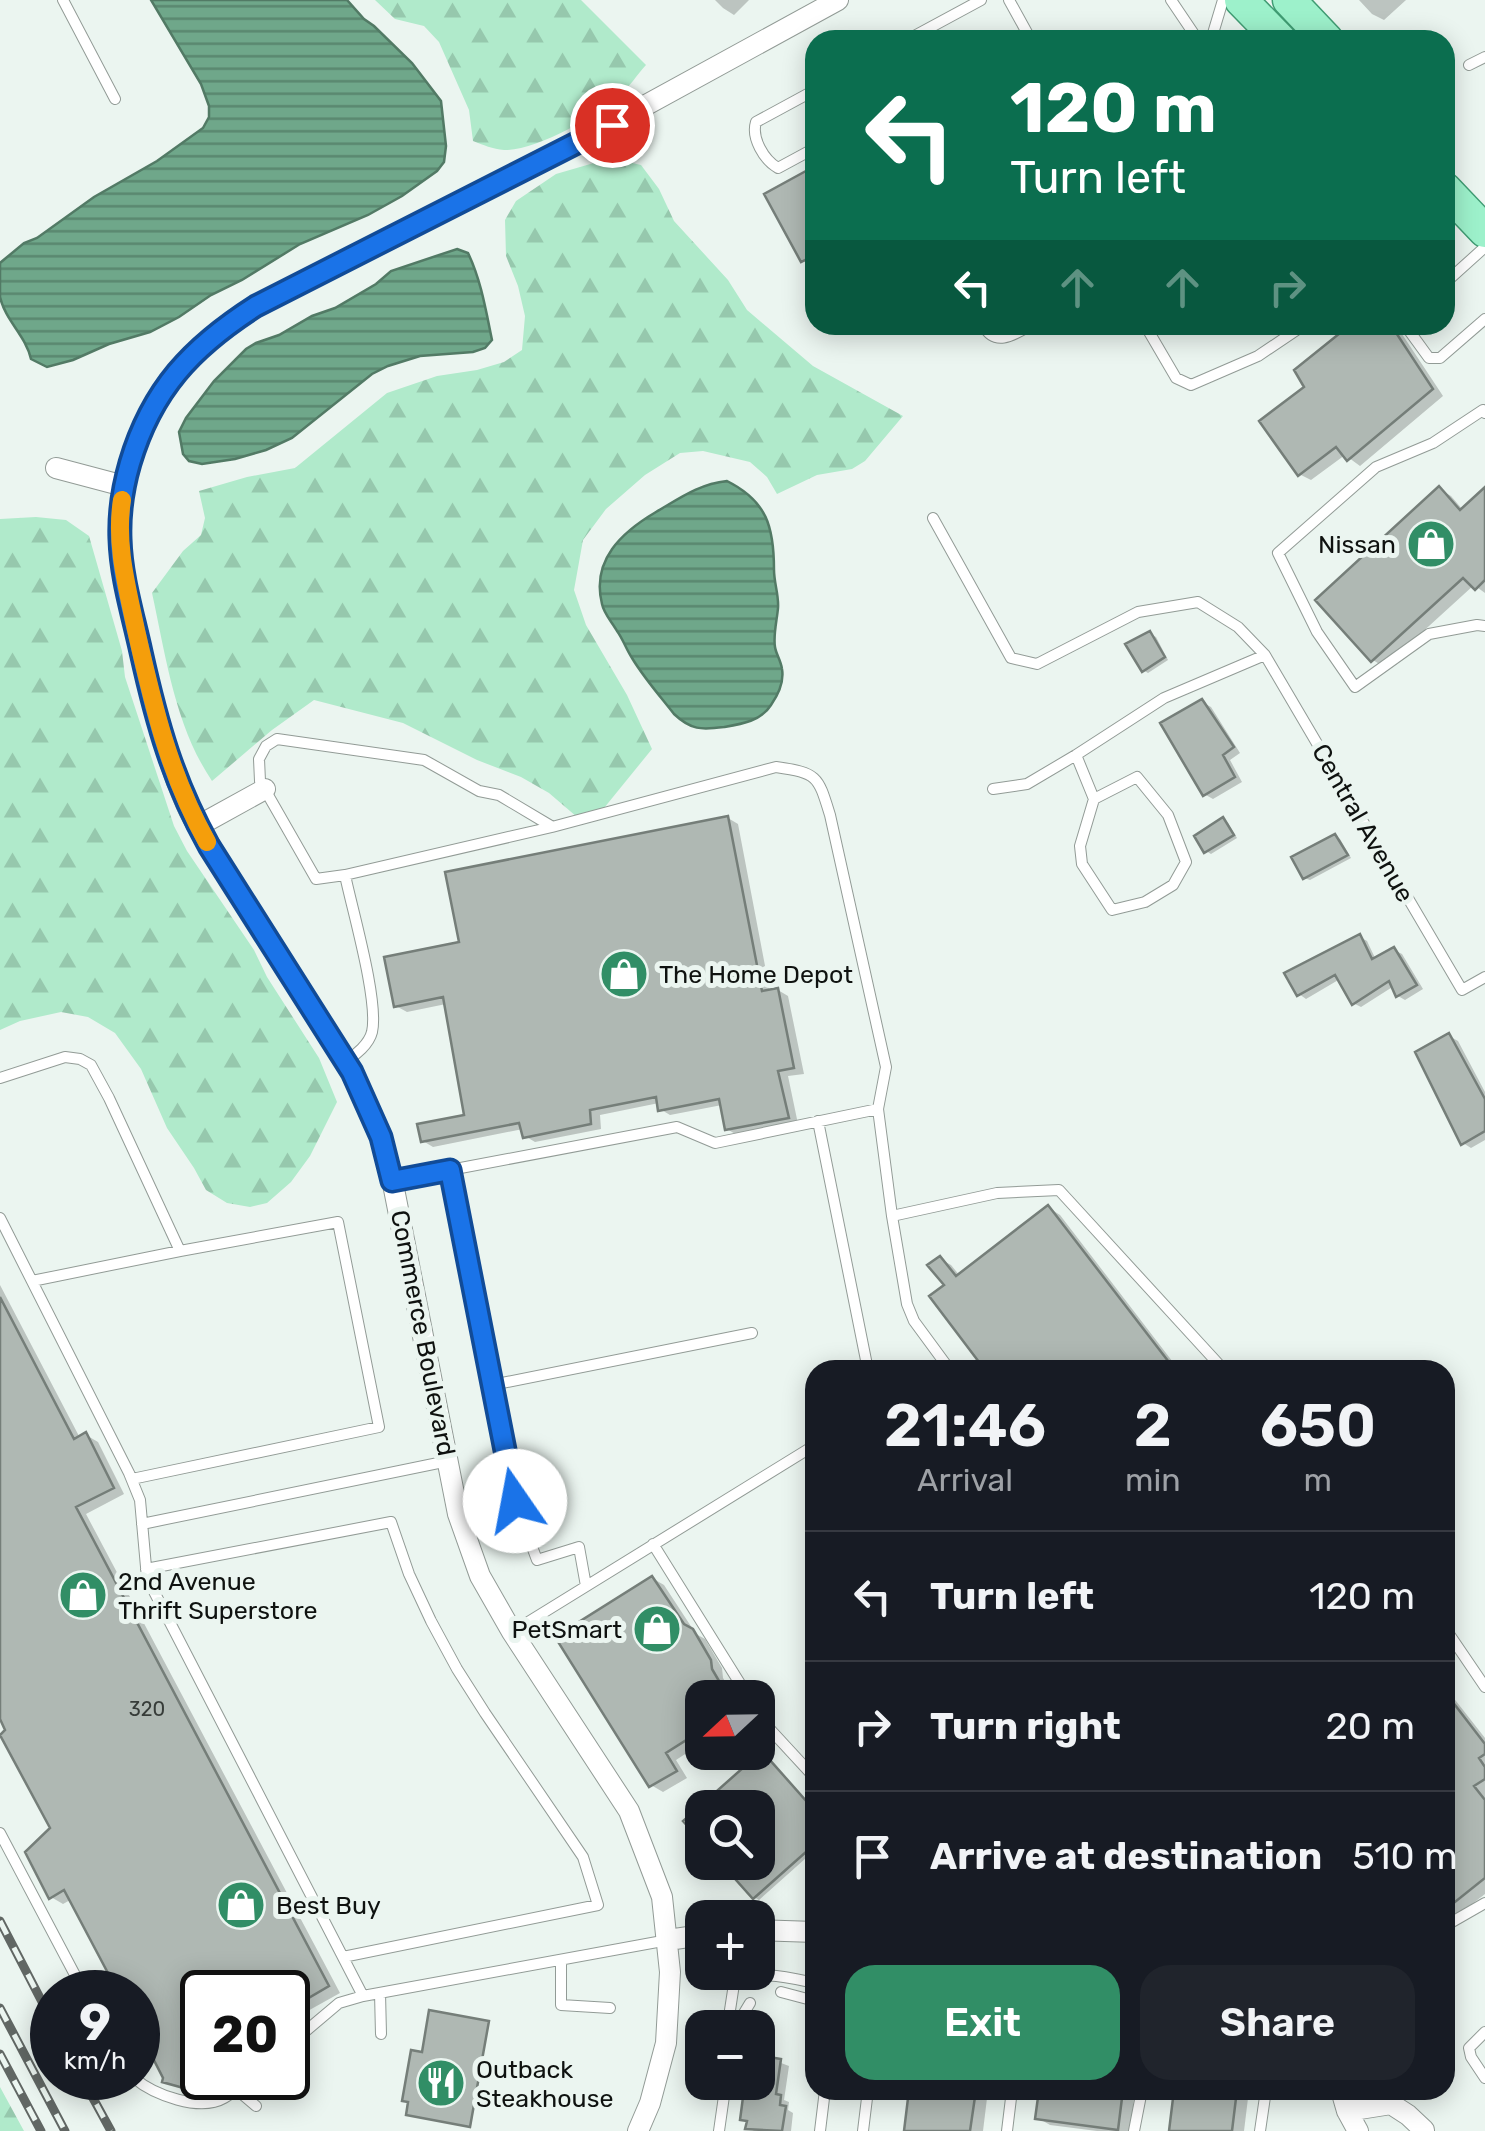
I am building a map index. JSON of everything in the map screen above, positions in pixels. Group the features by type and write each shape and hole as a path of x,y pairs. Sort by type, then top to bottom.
{"main road":[{"path":"1242,0 1270,30"},
{"path":"1289,0 1318,30"}],"street":[{"name":"Commerce Boulevard","path":"638,2131 650,2104 666,2043 670,1972 662,1897 629,1811 512,1632 472,1560 458,1514 381,1137 346,1061 198,826 173,772 127,587 120,539 124,486 138,436 156,399 179,367 224,327 256,306 606,128 838,0"},
{"path":"56,468 124,486"},
{"path":"198,826 264,789"},
{"path":"775,1931 805,1932"},
{"path":"668,1940 685,1938"},
{"path":"1345,2121 1391,2104 1424,2130"},
{"path":"1345,2121 1358,2131"}],"lane":[{"path":"63,0 114,99"},
{"path":"926,30 981,0"},
{"path":"1009,0 1024,30"},
{"path":"1171,0 1191,30"},
{"path":"1214,30 1222,0"},
{"path":"1469,65 1485,57"},
{"path":"805,95 756,122 754,136 769,163 778,168 805,153"},
{"path":"1455,274 1485,247"},
{"path":"1412,335 1429,358 1440,358 1485,319"},
{"path":"1151,335 1176,378 1191,386 1258,356 1289,335"},
{"path":"1485,412 1433,444 1376,467 1278,553 1317,632 1356,687 1430,634 1485,626"},
{"name":"Central Avenue","path":"933,518 1011,658 1037,664 1138,612 1198,602 1238,627 1265,656 1462,990 1485,977"},
{"path":"993,790 1027,784 1164,698 1265,656"},
{"path":"552,827 499,795 478,791 424,760 277,738 266,746 259,759 260,781 316,879 552,827 776,767 804,771 820,783 886,1067 878,1109 907,1304 939,1360"},
{"path":"1076,755 1094,799 1080,846 1082,864 1112,910 1145,902 1173,885 1186,862 1168,815 1137,777 1094,799"},
{"path":"345,875 372,1001 372,1034 357,1055 346,1061"},
{"path":"0,1078 64,1058 80,1059 91,1065 180,1251"},
{"path":"392,1181 677,1127 715,1143 878,1109"},
{"path":"818,1122 866,1360"},
{"path":"450,1170 515,1501 537,1560 578,1548 586,1586"},
{"path":"892,1216 996,1193 1059,1190 1215,1360"},
{"path":"0,1218 132,1479 140,1500 148,1581 364,1996"},
{"path":"32,1281 338,1222 379,1427 132,1479"},
{"path":"492,1384 752,1332"},
{"path":"512,1632 805,1451"},
{"path":"142,1524 448,1461"},
{"path":"146,1569 391,1522 431,1622 476,1698 583,1857 598,1905 343,1957"},
{"path":"653,1544 739,1680"},
{"path":"1455,1643 1485,1687"},
{"path":"775,1735 805,1767"},
{"path":"0,1833 72,1970"},
{"path":"1455,1920 1485,1902"},
{"path":"310,2028 340,2003 364,1996 668,1940"},
{"path":"561,1960 561,2005 610,2008"},
{"path":"730,2010 734,1984 742,1978 805,1982"},
{"path":"781,1992 805,1998"},
{"path":"380,1993 380,2034"},
{"path":"746,2010 750,2004"},
{"path":"1485,2032 1469,2048 1485,2078"},
{"path":"185,2100 198,2104 220,2100"},
{"path":"249,2100 256,2106"},
{"path":"719,2131 723,2100"},
{"path":"820,2131 825,2100"},
{"path":"862,2131 867,2100"},
{"path":"1006,2131 1011,2100"},
{"path":"1134,2131 1140,2100"},
{"path":"1260,2131 1265,2100"}],"green space":[{"path":"375,0 581,0 646,65 620,96 581,122 532,145 496,149 473,141 469,110 439,42 424,26 395,19"},
{"path":"611,158 641,165 659,189 674,221 728,280 747,310 813,366 903,416 865,461 852,469 817,475 777,494 767,477 750,462 703,451 680,453 645,475 606,509 583,540 574,590 586,625 627,695 652,749 600,813 577,817 549,793 521,777 403,723 314,700 212,781 180,714 152,593 183,551 201,535 205,518 199,491 295,468 387,393 437,376 504,362 522,350 525,316 506,256 505,220 516,201 556,174"},
{"path":"0,519 66,520 89,536 122,651 125,677 174,826 319,1058 337,1102 310,1156 291,1182 267,1203 250,1207 227,1203 206,1190 167,1128 141,1069 115,1033 88,1017 61,1012 0,1030"},
{"path":"0,2087 24,2131 0,2131"}],"shaded area":[{"path":"151,0 347,0 412,63 441,101 444,162 402,196 300,244 150,332 47,367 31,359 3,305 0,263 94,197 157,161 203,128 209,117 201,84"},
{"path":"457,249 468,253 480,285 492,340 485,348 420,356 388,366 372,374 292,438 266,450 202,464 189,461 183,454 179,432 186,418 214,381 246,349 335,308 391,271"},
{"path":"727,481 751,497 770,528 778,603 775,642 782,678 776,697 762,715 738,725 703,728 691,726 674,714 637,665 603,608 601,574 612,549 643,520 690,492"}],"building":[{"path":"805,171 805,260 801,262 764,194"},
{"path":"1338,335 1398,335 1433,389 1347,461 1336,447 1298,476 1259,421 1304,387 1294,370"},
{"name":"Nissan","path":"1439,486 1460,510 1485,487 1485,580 1475,590 1463,578 1371,662 1315,600"},
{"path":"1150,631 1165,657 1142,672 1125,644"},
{"path":"1202,699 1234,747 1223,755 1235,777 1203,796 1160,723"},
{"name":"The Home Depot","path":"728,816 762,991 778,988 794,1068 778,1071 789,1118 725,1130 719,1099 658,1111 656,1097 590,1110 591,1124 523,1138 519,1123 421,1142 417,1124 464,1115 443,997 394,1007 384,957 459,942 445,872"},
{"path":"1223,817 1234,835 1204,853 1194,836"},
{"path":"1335,834 1348,855 1303,879 1291,857"},
{"path":"1360,934 1372,959 1394,947 1417,985 1396,997 1389,981 1352,1005 1335,975 1297,996 1284,973"},
{"path":"1449,1033 1485,1099 1485,1131 1461,1145 1415,1052"},
{"path":"1048,1205 1167,1360 977,1360 929,1296 944,1285 927,1265 940,1256 956,1276"},
{"path":"0,1297 74,1439 86,1432 114,1488 76,1507 329,1986 310,1997 310,1970 180,1970 180,2087 162,2082 160,1970 106,1970 64,1890 49,1899 25,1852 50,1828 0,1735 5,1730 0,1719"},
{"path":"652,1576 684,1624 693,1629 718,1680 685,1680 685,1741 666,1753 677,1771 649,1787 555,1637"},
{"path":"1455,1705 1485,1744 1485,1754 1479,1758 1485,1767 1485,1779 1474,1786 1485,1800 1485,1878 1455,1902"},
{"path":"775,1766 805,1800 805,1853 775,1879 775,1790 718,1790 741,1770 775,1770"},
{"path":"736,1880 774,1880 753,1899"},
{"name":"Outback Steakhouse","path":"429,2010 489,2021 470,2127 406,2115 408,2102 402,2101 411,2050 422,2052"},
{"path":"775,2058 781,2059 776,2094 781,2095 780,2105 786,2106 782,2131 745,2129 747,2121 740,2120 743,2100 775,2100"},
{"path":"908,2100 975,2100 970,2131 904,2131"},
{"path":"1038,2100 1122,2100 1118,2130 1035,2119"},
{"path":"1173,2100 1236,2100 1232,2131 1169,2131"}],"railway":[{"path":"0,1921 30,1979"},
{"path":"0,2008 65,2131"},
{"path":"0,2054 41,2131"},
{"path":"94,2100 111,2131"}],"slow traffic":[{"path":"122,500 123,568 159,726 173,772 207,842"}],"place":[{"name":"Nissan","path":"1431,544"},
{"name":"The Home Depot","path":"624,974"},
{"name":"2nd Avenue Thrift Superstore","path":"83,1595"},
{"name":"PetSmart","path":"657,1629"},
{"name":"Best Buy","path":"241,1905"},
{"name":"Outback Steakhouse","path":"441,2083"}],"route":[{"path":"515,1501 450,1170 392,1181 371,1109 352,1072 188,808 173,772 148,681 123,568 121,509 125,481 146,418 179,367 211,337 256,306 612,125"}]}
